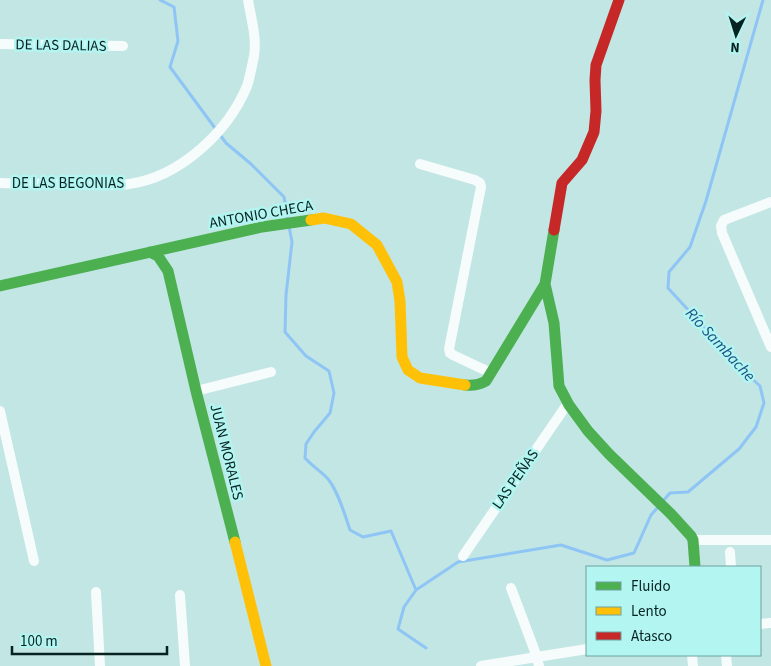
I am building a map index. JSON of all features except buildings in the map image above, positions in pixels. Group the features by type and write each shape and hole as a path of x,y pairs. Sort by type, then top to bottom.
{"street":[{"name":"DE LAS BEGONIAS","path":"0,183 130,184 169,171 197,152 217,134 243,95 248,84 254,54 255,37 248,0"},
{"path":"620,0 596,65 594,132 582,160 562,182 545,284 554,323 559,386 568,403 582,424 598,442 666,508 694,540 695,566"},
{"name":"DE LAS DALIAS","path":"0,44 123,46"},
{"path":"420,164 480,183 481,186 449,349 453,355 491,373"},
{"path":"771,202 724,220 721,226 722,233 771,347"},
{"name":"ANTONIO CHECA","path":"0,286 262,227 324,218 343,222 351,224 368,236 376,245 397,282 400,301 402,357 408,370 420,378 470,386 486,381 545,284"},
{"name":"JUAN MORALES","path":"150,252 158,256 168,271 196,391 266,666"},
{"path":"196,391 272,372"},
{"name":"LAS PEÑAS","path":"463,556 568,403"},
{"path":"0,411 34,560"},
{"path":"694,540 771,540"},
{"path":"730,552 731,566"},
{"path":"511,588 538,662"},
{"path":"96,592 100,666"},
{"path":"180,595 185,666"},
{"path":"481,666 538,662 586,649"}],"waterway":[{"path":"160,0 174,7 178,41 170,67 226,143 251,164 284,197 288,220"},
{"name":"Río Sambache","path":"663,501 670,493 688,492 739,449 756,427 764,403 760,386 668,288 669,272 690,247 706,201 763,0"},
{"path":"289,226 292,242 286,295 285,332 306,356 329,371 334,393 330,413 306,444 305,458 332,484 350,530 363,537 391,531 416,590"},
{"name":"Río Sambache","path":"426,648 398,629 404,607 416,590 458,562 561,545 607,560 634,553 651,515 659,506"}],"traffic: fast":[{"path":"0,286 262,227 311,220"},
{"path":"554,230 545,284 554,323 559,386 569,405 588,431 691,536 695,566"},
{"path":"150,252 158,256 168,271 196,391 235,542"},
{"path":"465,385 476,385 486,381 545,284"}],"traffic: slow":[{"path":"311,220 324,218 351,224 377,245 397,282 400,301 402,357 408,370 420,378 465,385"},
{"path":"235,542 266,666"}],"traffic: jam":[{"path":"554,230 562,183 582,160 594,132 596,65 619,0"}]}
